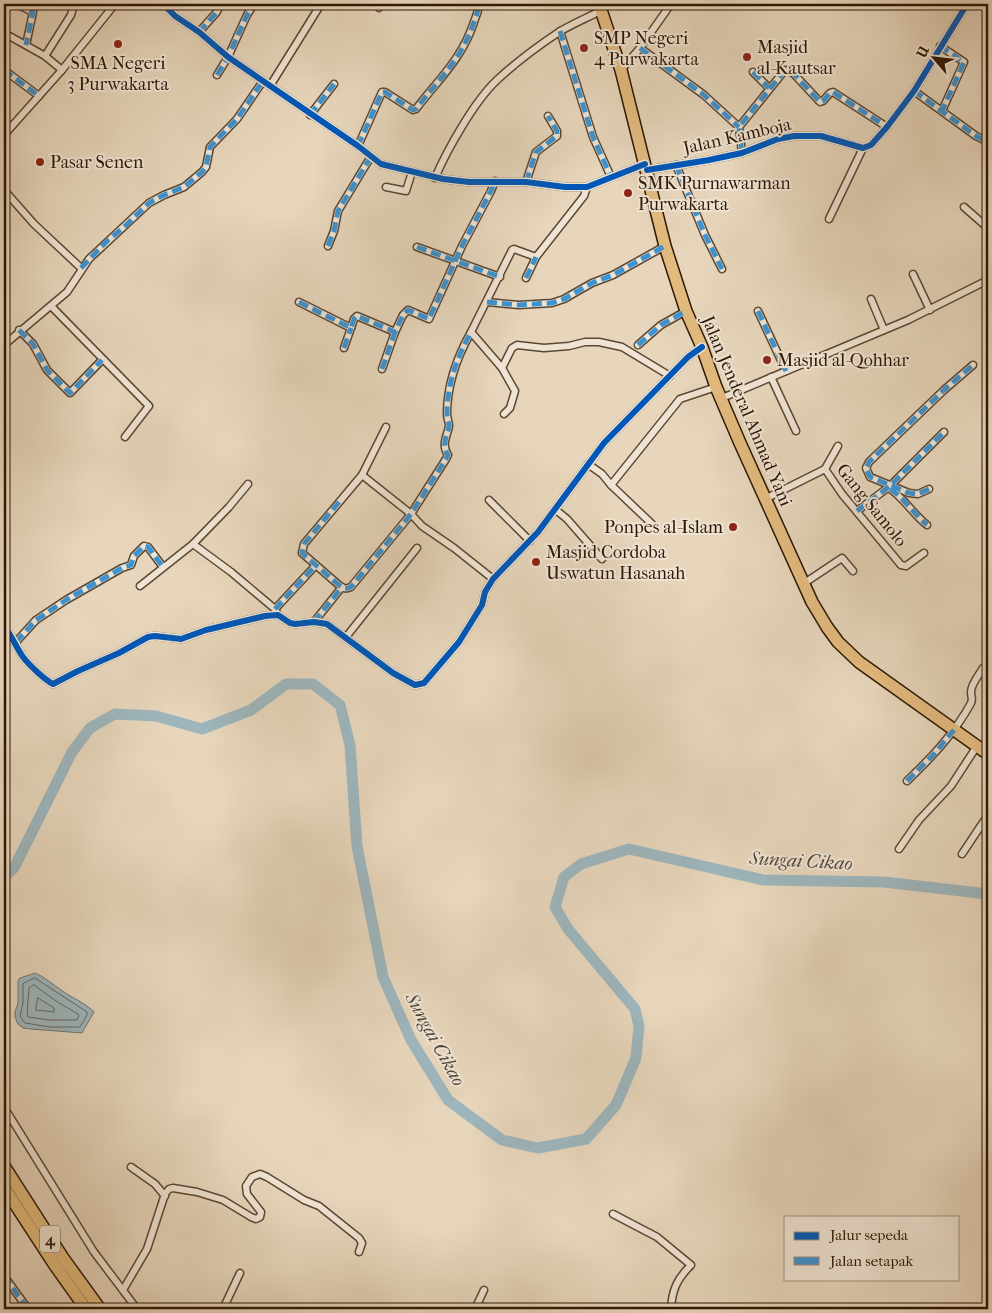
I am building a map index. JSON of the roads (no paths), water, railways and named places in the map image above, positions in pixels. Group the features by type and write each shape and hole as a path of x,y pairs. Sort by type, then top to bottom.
{"highway":[{"name":"Jalan Jenderal Ahmad Yani","path":"600,8 621,70 666,246 686,311 702,347 716,387 725,397 740,443 803,584 827,627 849,654 874,674 988,754"},
{"name":"4","path":"4,1166 63,1258 100,1309"},
{"name":"4","path":"4,1187 86,1309"}],"street":[{"path":"16,4 33,12 26,45"},
{"path":"45,56 71,16 74,4"},
{"path":"4,136 62,70 115,4"},
{"path":"163,4 175,16 199,32 228,57 310,115 358,146 370,158 338,211 328,246"},
{"path":"199,32 216,13 221,4"},
{"path":"217,74 228,57 254,4"},
{"path":"270,86 322,4"},
{"path":"358,146 382,92 385,92 413,110 416,109 442,79 470,35 478,4"},
{"path":"621,70 640,48 671,4"},
{"path":"829,218 863,148 872,145 914,91 967,4"},
{"path":"435,178 444,158 486,92 496,81 560,32 600,8"},
{"path":"560,32 593,137 610,177"},
{"path":"4,33 45,56 62,70"},
{"path":"940,46 964,62 942,111"},
{"path":"640,48 704,95 739,126 742,153"},
{"path":"4,70 39,96"},
{"path":"739,126 783,72 790,71 820,102 824,101 830,93 834,93 887,127"},
{"path":"753,72 769,88"},
{"path":"4,344 67,292 82,268 108,240 149,203 184,187 202,172 206,167 210,147 237,118 263,81"},
{"path":"310,115 334,84"},
{"path":"914,91 976,136 988,142"},
{"path":"526,182 536,152 557,136 557,130 548,116"},
{"name":"Jalan Kamboja","path":"370,158 381,164 435,178 469,182 526,182 565,187 587,186 610,177 646,167 676,165 742,153 778,139 809,136 828,137 863,148"},
{"path":"676,165 705,235 722,269"},
{"path":"386,187 406,191 412,172"},
{"path":"382,369 396,332 407,310 425,319 430,319 495,181"},
{"path":"526,278 536,258 584,196 587,186"},
{"path":"4,190 34,224 82,268"},
{"path":"964,207 988,228"},
{"path":"487,302 519,305 552,303 613,275 666,246"},
{"path":"417,247 500,277"},
{"path":"386,427 362,475 302,548 302,553 342,588 351,587 411,514 446,459 448,455 444,447 449,426 447,415 451,381 458,357 512,250 536,258"},
{"path":"913,274 930,310"},
{"path":"725,397 930,310 988,280"},
{"path":"871,300 884,330"},
{"path":"299,302 351,328"},
{"path":"51,306 149,406 125,437"},
{"path":"638,345 661,325 686,311"},
{"path":"758,311 786,371"},
{"path":"344,348 354,318 357,316 396,332"},
{"path":"20,330 33,344 47,370 70,393 102,360"},
{"path":"471,332 502,368 516,393 510,408 504,414"},
{"path":"502,368 512,348 517,346 544,348 569,346 585,342 599,342 622,347 670,376"},
{"path":"193,544 231,572 290,623 314,622 327,624 393,673 420,686 435,672 459,642 482,605 485,592 493,579 530,541 556,510 604,443 688,357 702,347"},
{"path":"929,489 914,494 889,487 870,477 866,468 869,462 973,365"},
{"path":"772,377 796,431"},
{"path":"611,484 680,399 716,387"},
{"path":"857,511 889,487 944,432"},
{"path":"825,469 838,446"},
{"path":"588,464 602,474 652,524"},
{"name":"Gang Samolo","path":"766,499 825,469 903,566 906,566 924,553"},
{"path":"362,475 411,514 422,526 454,548 493,579"},
{"path":"140,586 193,544 229,507 248,484"},
{"path":"889,487 927,525"},
{"path":"489,500 530,541"},
{"path":"556,510 567,519 602,559"},
{"path":"16,642 36,620 116,571 131,565 134,556 144,546 148,547 163,567"},
{"path":"346,637 417,548"},
{"path":"803,584 842,558 853,571"},
{"path":"4,626 29,664 55,684 148,637 181,639 206,630 276,612 316,565"},
{"path":"314,622 342,588"},
{"path":"907,781 934,754 954,730 972,700 972,689 983,668"},
{"path":"899,849 919,820 951,786 977,746"},
{"path":"962,854 988,815"},
{"path":"4,1107 14,1126 94,1252 137,1309"},
{"path":"131,1167 155,1184 164,1196"},
{"path":"123,1290 147,1249 164,1196 173,1188 197,1192 223,1200 251,1218 258,1218 261,1216 261,1210 247,1194 246,1186 252,1177 260,1174 268,1176 298,1196 319,1206 360,1238 362,1243 359,1252"},
{"path":"612,1214 657,1237 691,1265 681,1276 674,1288 670,1309"},
{"path":"223,1309 240,1273"},
{"path":"4,1276 28,1309"},
{"path":"475,1309 484,1290"}],"water":[{"path":"35,973 94,1012 82,1033 23,1028 18,1024 15,1012 18,1003 18,981 20,978"}],"waterway":[{"name":"Sungai Cikao","path":"4,877 14,868 72,752 90,728 115,714 156,716 202,729 251,710 286,684 313,684 340,705 350,745 357,846 383,977 411,1040 448,1100 502,1140 538,1148 586,1139 616,1105 636,1058 639,1026 635,1009 568,929 555,907 564,877 581,864 629,849 763,880 884,882 988,894"}],"place":[{"name":"SMA Negeri 3 Purwakarta","path":"118,44"},
{"name":"SMP Negeri 4 Purwakarta","path":"584,48"},
{"name":"Masjid al-Kautsar","path":"747,57"},
{"name":"Pasar Senen","path":"40,162"},
{"name":"SMK Purnawarman Purwakarta","path":"628,193"},
{"name":"Masjid al-Qohhar","path":"767,360"},
{"name":"Ponpes al-Islam","path":"733,527"},
{"name":"Masjid Cordoba Uswatun Hasanah","path":"536,562"}]}
